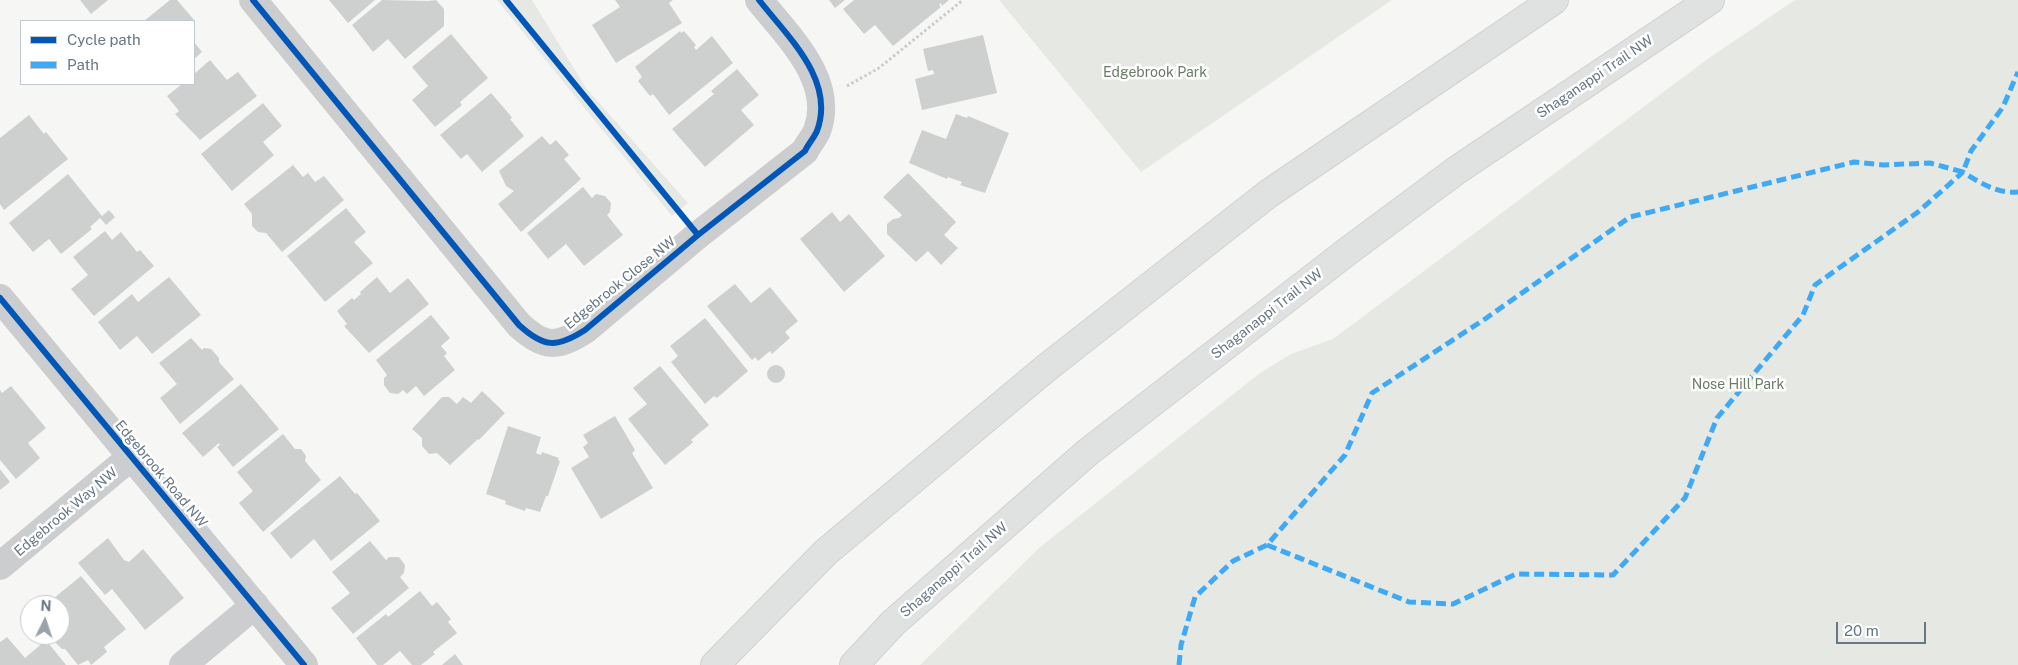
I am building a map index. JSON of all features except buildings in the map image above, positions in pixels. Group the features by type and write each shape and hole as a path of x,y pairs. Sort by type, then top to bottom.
{"main road":[{"path":"715,665 826,552 1052,363 1268,194 1554,0"},
{"name":"Shaganappi Trail NW","path":"854,665 893,623 1096,446 1348,251 1457,170 1710,0"}],"street":[{"name":"Edgebrook Close NW","path":"253,0 519,325 533,338 549,343 569,340 585,330 698,235 804,150 817,132 822,110 820,87 810,67 759,0"},
{"name":"Edgebrook Road NW","path":"3,308 131,457 304,665"},
{"name":"Edgebrook Way NW","path":"0,566 131,457"},
{"path":"183,665 255,606"}],"path":[{"path":"820,100 879,68 963,0"}],"green space":[{"path":"497,0 532,0 586,88 688,203 672,216"},
{"name":"Edgebrook Park","path":"999,0 1392,0 1141,172"},
{"name":"Nose Hill Park","path":"1795,0 2018,0 2018,665 920,665 1039,548 1260,373 1291,354 1333,339 1709,58"}],"marked path":[{"path":"1179,665 1181,645 1195,597 1233,561 1267,545 1345,455 1372,393 1485,319 1630,217 1854,162 1883,165 1930,163 1963,172 1971,151 2003,107 2018,72"},
{"path":"1267,545 1409,602 1453,604 1516,574 1613,575 1685,498 1717,418 1803,315 1815,285 1918,212 1963,172 1983,184 1996,189 2018,192"}],"cycle path":[{"path":"253,0 519,325 536,338 551,343 566,340 585,330 698,235 805,151 817,131 821,112 820,94 806,60 759,0"},
{"path":"506,0 698,235"},
{"path":"0,298 304,665"}]}
